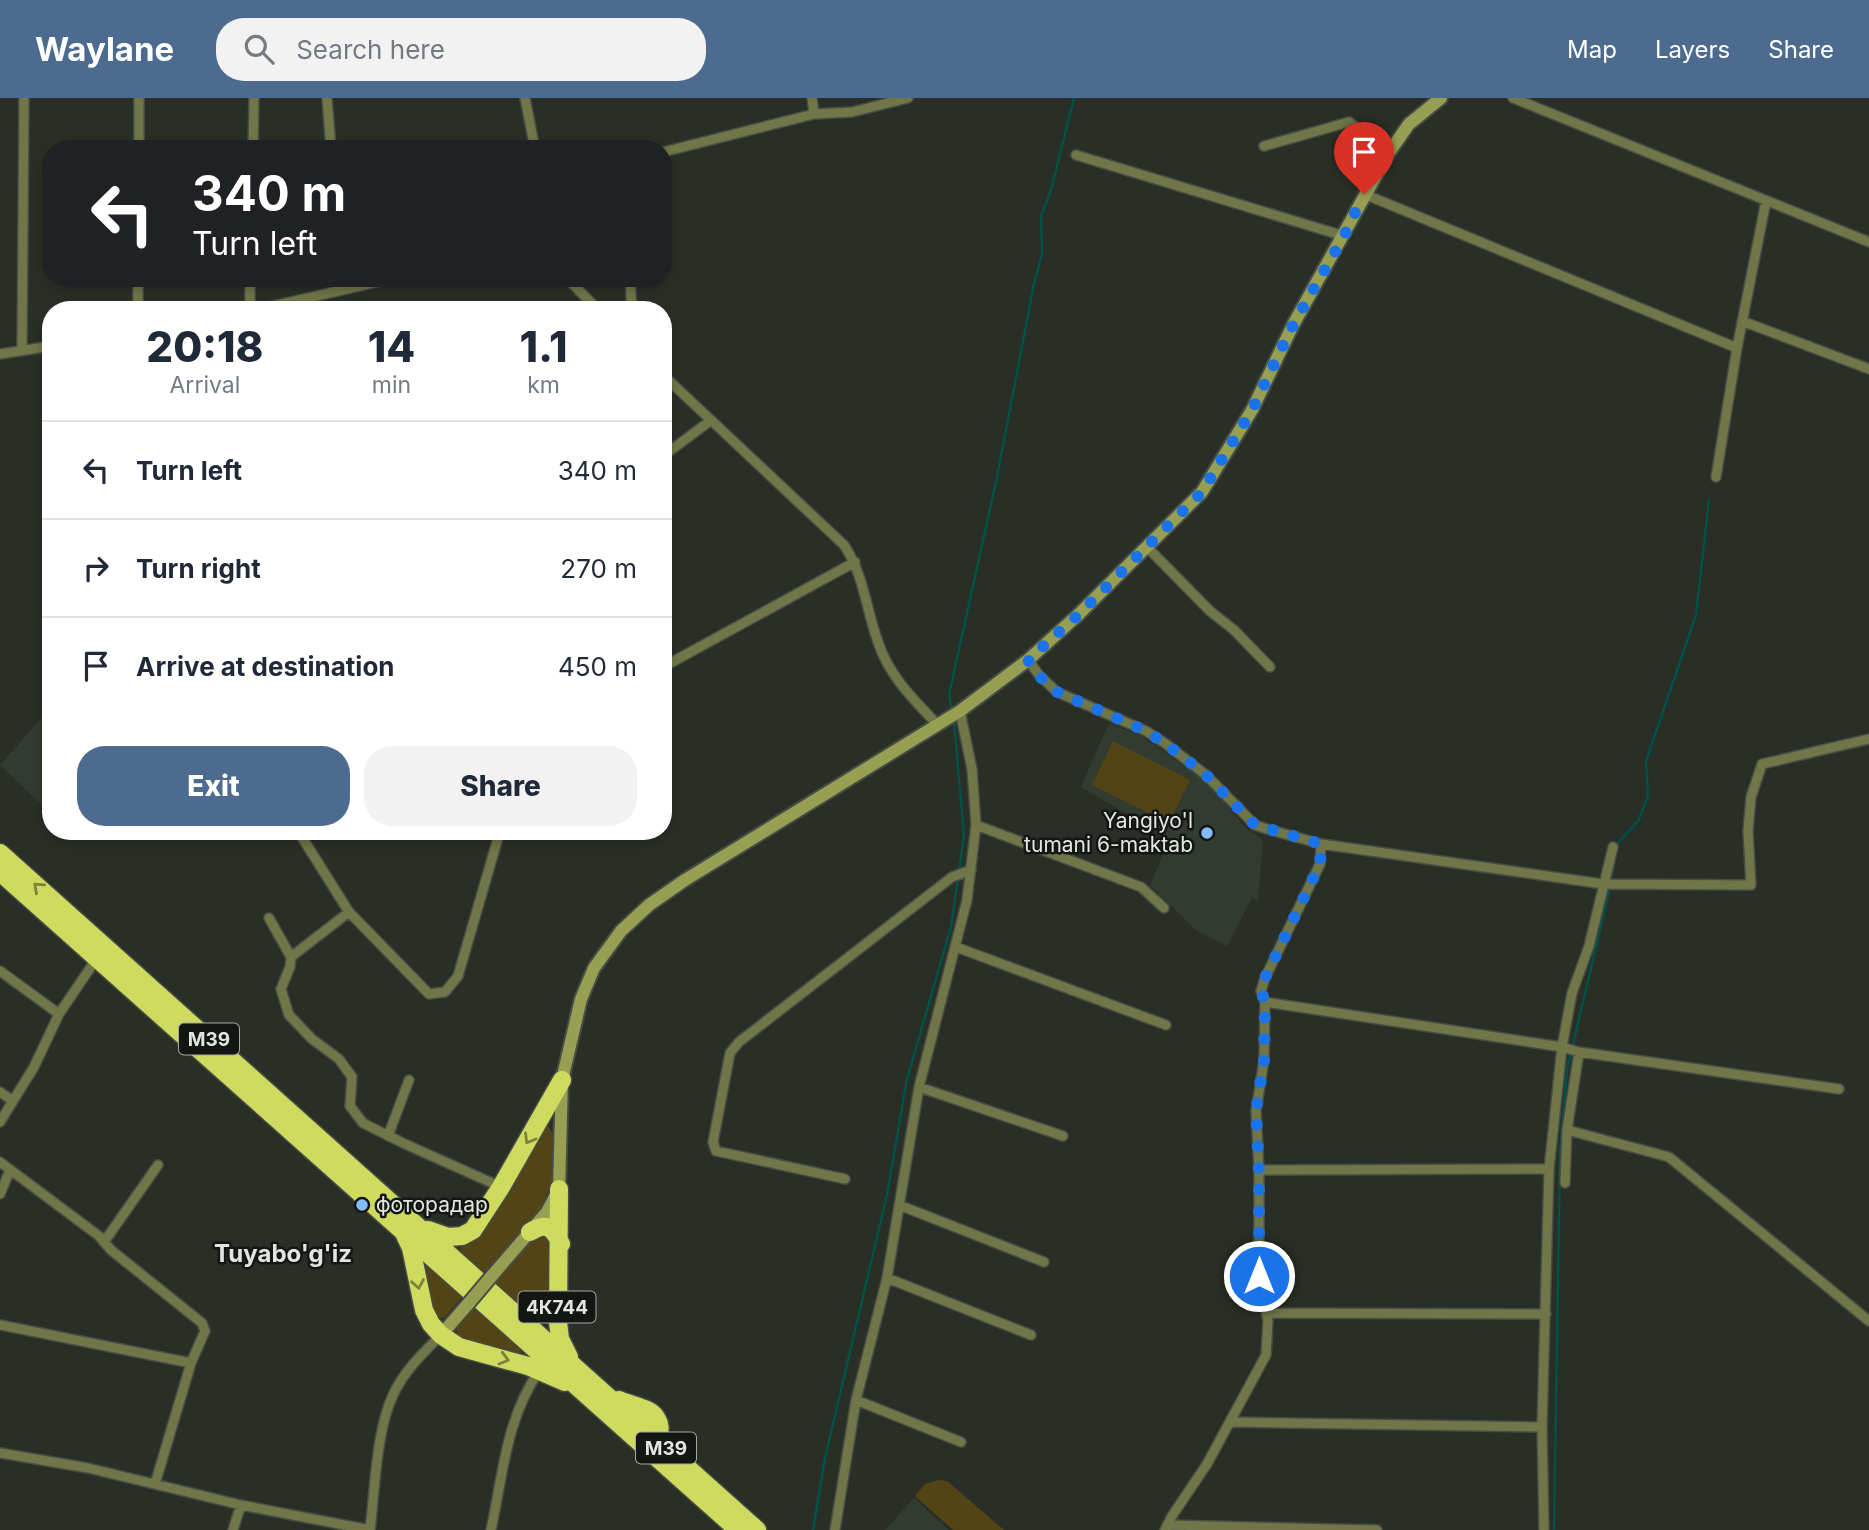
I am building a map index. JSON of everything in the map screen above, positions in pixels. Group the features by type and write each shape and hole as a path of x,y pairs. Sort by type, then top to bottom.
{"highway":[{"name":"M39","path":"0,853 410,1227 581,1389 757,1530"},
{"name":"M39","path":"0,872 348,1171"},
{"path":"562,1080 478,1224 468,1234 448,1237 410,1227 411,1248 424,1310 441,1335 459,1347 539,1371 581,1389"},
{"name":"4К744","path":"559,1189 559,1331 560,1339 575,1367"},
{"path":"530,1232 540,1226 546,1227 556,1234 561,1244"},
{"name":"M39","path":"410,1227 604,1393 651,1413 659,1426 651,1443"},
{"name":"M39","path":"651,1443 738,1530"}],"main road":[{"path":"441,1335 547,1212 559,1189 562,1080 576,1019 589,979 611,943 635,918 685,880 942,723 1028,660 1079,614 1202,492 1252,410 1293,325 1388,153 1409,124 1432,100"}],"street":[{"path":"22,349 24,98"},
{"path":"139,98 139,140"},
{"path":"253,140 254,98"},
{"path":"327,98 330,140"},
{"path":"526,98 533,140"},
{"path":"812,98 814,114"},
{"path":"672,150 814,114 852,112 908,98"},
{"path":"1513,98 1869,242"},
{"path":"1265,146 1349,122 1388,153"},
{"path":"1076,155 1344,236"},
{"path":"1364,194 1737,348"},
{"path":"1716,477 1737,348 1766,201"},
{"path":"289,301 341,287"},
{"path":"576,287 589,301"},
{"path":"1742,321 1869,369"},
{"path":"0,354 42,347"},
{"path":"672,384 844,545 855,562 878,643 890,670 906,691 942,723"},
{"path":"672,449 710,421"},
{"path":"1147,547 1270,667"},
{"path":"672,662 855,562"},
{"path":"1028,660 1039,676 1057,692 1146,731 1166,744 1206,775 1255,825 1321,844 1602,884 1751,885 1748,831 1751,797 1762,764 1869,739"},
{"path":"835,1530 856,1400 887,1278 919,1087 967,900 976,825 972,769 960,711"},
{"path":"976,825 1141,887 1164,908"},
{"path":"304,840 349,912 429,994 445,992 458,976 497,840"},
{"path":"1166,1528 1230,1422 1266,1355 1267,1313 1259,1276 1256,1111 1264,1060 1265,1002 1261,991 1320,864 1321,844"},
{"path":"1544,1530 1542,1427 1549,1169 1562,1046 1572,993 1589,946 1613,847"},
{"path":"845,1179 716,1151 713,1142 730,1053 739,1042 952,877 971,870"},
{"path":"291,957 349,912"},
{"path":"269,918 291,957 281,989 289,1015 312,1039 339,1059 352,1077 350,1106 363,1123 501,1187"},
{"path":"956,947 1166,1025"},
{"path":"0,1122 34,1067 59,1014 97,958"},
{"path":"0,971 59,1014"},
{"path":"1265,1002 1562,1046 1579,1052 1839,1089"},
{"path":"1565,1183 1567,1130 1579,1052"},
{"path":"388,1136 409,1080"},
{"path":"919,1087 1063,1136"},
{"path":"0,1092 13,1101"},
{"path":"1567,1130 1669,1157 1869,1321"},
{"path":"0,1163 104,1242 202,1322 205,1331 191,1363 155,1484"},
{"path":"104,1242 158,1165"},
{"path":"1259,1170 1549,1169"},
{"path":"0,1194 10,1170"},
{"path":"899,1205 1044,1262"},
{"path":"887,1278 1031,1335"},
{"path":"1267,1313 1546,1314"},
{"path":"0,1325 191,1363"},
{"path":"0,1453 88,1468 241,1506 370,1530 383,1426 389,1404 407,1370 441,1335"},
{"path":"491,1530 513,1420 525,1392 539,1371"},
{"path":"856,1400 961,1442"},
{"path":"1230,1422 1542,1427"},
{"path":"233,1530 241,1506"},
{"path":"1166,1528 1377,1530"}],"shaded area":[{"path":"42,717 42,805 0,765"},
{"name":"Yangiyo'l tumani 6-maktab","path":"1109,723 1141,736 1209,783 1246,828 1263,840 1258,901 1252,898 1227,946 1197,931 1150,885 1170,839 1081,787"},
{"path":"1113,741 1190,780 1169,823 1092,785"},
{"path":"548,1126 553,1134 552,1180 546,1196 539,1212 483,1275 461,1255 460,1248 485,1228 542,1128"},
{"path":"541,1234 552,1237 552,1311 543,1318 536,1318 495,1282 535,1237"},
{"path":"428,1264 463,1296 444,1318 433,1316 424,1268"},
{"path":"473,1308 520,1347 522,1357 461,1339 457,1335 456,1324"},
{"path":"938,1480 947,1481 1004,1530 953,1530 915,1496 925,1484"},
{"path":"914,1498 949,1530 885,1530"}],"waterway":[{"path":"952,711 949,695 1042,254 1041,216 1051,190 1074,98"},
{"path":"1611,881 1618,843 1638,821 1648,796 1646,761 1696,615 1709,500"},
{"path":"954,721 964,836 959,871"},
{"path":"813,1530 825,1458 887,1195 907,1079 951,927 958,878"},
{"path":"1554,1530 1560,1153 1567,1070 1610,888"}],"place":[{"name":"Yangiyo'l tumani 6-maktab","path":"1207,833"},
{"name":"фоторадар","path":"362,1205"}],"district":[{"name":"Tuyabo'g'iz","path":"283,1254"}],"route":[{"path":"1259,1276 1256,1111 1265,1040 1265,1002 1261,991 1320,864 1321,844 1255,825 1206,775 1166,744 1146,731 1057,692 1039,676 1028,660 1079,614 1202,492 1252,410 1293,325 1344,236 1364,194"}]}
